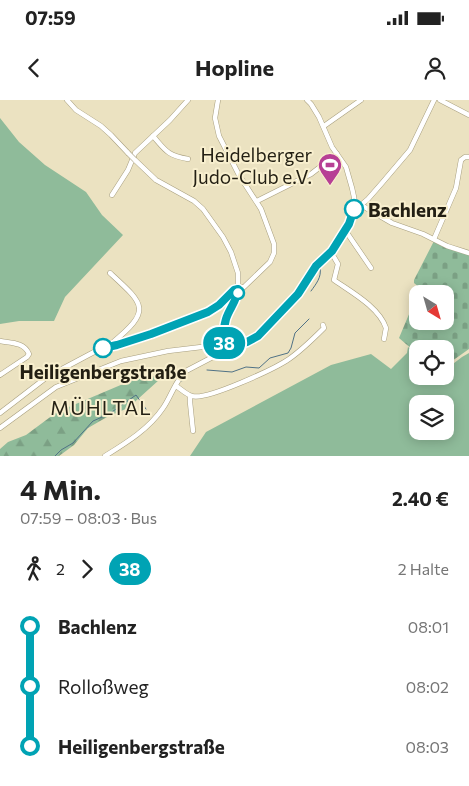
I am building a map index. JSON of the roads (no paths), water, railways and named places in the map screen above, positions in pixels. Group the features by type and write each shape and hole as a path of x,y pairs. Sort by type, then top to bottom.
{"street":[{"path":"67,100 76,110 101,126 148,173 194,201 203,209 227,244 238,273 238,289 237,296 226,320 223,336 224,349"},
{"path":"112,195 128,170 135,153 188,100"},
{"path":"0,413 47,377 94,352 151,334 208,312 219,305 234,290 244,287 266,267 274,253 272,237 257,201 239,175 219,136 215,118 218,100"},
{"path":"105,456 137,434 153,420 163,409 181,375 186,370 213,357 224,349 252,340 266,329 298,294 319,262 331,252 345,230 353,215 355,206 354,192 346,167 330,143 324,126 307,100"},
{"path":"324,126 362,100"},
{"path":"355,206 361,205 410,150 434,100"},
{"path":"440,100 469,115"},
{"path":"153,136 173,156 188,159"},
{"path":"257,201 310,174 337,154"},
{"path":"434,239 456,188 461,160 465,156 469,157"},
{"path":"361,205 386,220 447,246 469,253"},
{"path":"345,230 372,268"},
{"path":"331,252 338,264 334,280 360,298 379,316 386,328 384,339"},
{"path":"110,274 134,295 139,308 135,322 110,346"},
{"path":"176,386 190,396 198,397 214,393 282,363 294,355 324,328 323,325"},
{"path":"0,341 22,345 29,354 27,358 0,375"},
{"path":"0,428 49,391 121,361 154,353 212,346 224,349"},
{"path":"212,346 213,357"},
{"path":"190,396 193,431"}],"waterway":[{"path":"311,291 317,283 320,268"},
{"path":"207,370 232,372 246,367 259,368 270,358 288,353 295,333 309,319"},
{"path":"182,381 186,375"},
{"path":"55,456 73,443 93,421 109,414 136,395 146,409"}],"place":[{"name":"Heidelberger Judo-Club e.V.","path":"330,186"},
{"name":"Bachlenz","path":"354,209"},
{"name":"Heiligenbergstraße","path":"103,348"}],"district":[{"name":"MÜHLTAL","path":"101,407"}]}
